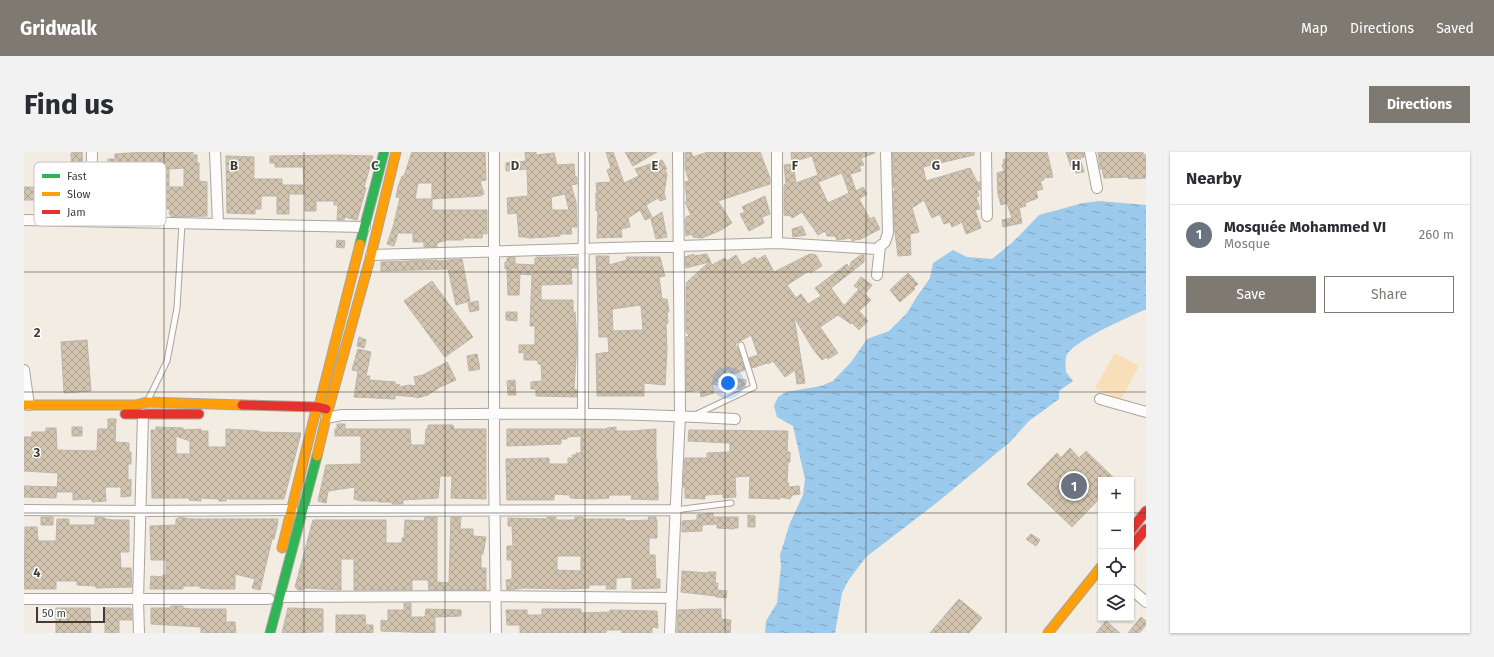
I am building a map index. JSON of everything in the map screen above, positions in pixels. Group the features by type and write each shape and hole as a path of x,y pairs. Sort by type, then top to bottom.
{"street":[{"path":"92,152 92,162"},
{"path":"215,152 218,223"},
{"path":"281,554 384,152"},
{"path":"270,633 272,599 303,510 396,152"},
{"path":"494,152 494,510 496,633"},
{"path":"583,413 584,152"},
{"path":"670,633 680,416 678,152"},
{"path":"777,152 777,243"},
{"path":"370,255 777,243 877,249 885,242 888,233 886,152"},
{"path":"986,152 987,216"},
{"path":"1090,152 1097,188"},
{"path":"24,220 34,220"},
{"path":"166,223 218,223 365,227"},
{"path":"877,276 880,246"},
{"path":"24,370 26,408"},
{"path":"1100,399 1146,412"},
{"path":"26,408 136,405 147,402 317,410 327,414 342,415 583,413 692,416 735,419"},
{"path":"26,408 143,414 206,414"},
{"path":"229,414 317,410"},
{"path":"139,633 138,600 143,414"},
{"path":"24,510 292,510"},
{"path":"303,510 675,510"},
{"path":"1134,526 1146,511"},
{"path":"1134,543 1146,529"},
{"path":"1048,633 1098,571"},
{"path":"1134,592 1146,602"},
{"path":"24,599 138,600 496,596 672,598"},
{"path":"261,633 264,620"}],"lane":[{"path":"147,402 167,360 177,308 182,224"},
{"path":"692,416 754,387 741,345"},
{"path":"675,510 731,503"}],"shaded area":[{"path":"1115,353 1139,366 1120,401 1095,388"}],"water":[{"path":"1099,201 1146,205 1146,309 1089,337 1070,351 1066,357 1066,372 1073,381 1059,391 1059,399 1029,421 1010,442 939,501 866,557 848,581 842,593 835,633 765,633 766,621 777,603 781,567 780,555 790,523 803,495 805,479 793,426 777,417 774,406 778,397 786,392 821,386 833,381 852,361 867,339 889,331 907,313 930,278 933,263 953,250 967,257 992,259 1013,242 1039,215 1083,203"}],"building":[{"path":"82,152 82,162 71,162 71,153"},
{"path":"146,152 193,152 193,155 197,155 197,163 199,163 199,181 207,182 207,216 171,217 171,214 169,214 170,209 167,209 166,205 166,162 108,162 108,159 115,159 115,154","holes":["184,168 184,187 169,187 169,169"]},
{"path":"412,152 485,152 486,180 480,181 484,194 480,196 432,199 432,210 487,210 487,234 483,233 482,238 447,240 437,243 437,247 424,247 424,242 413,242 413,233 398,233 394,246 387,244 400,198 396,197 398,187 402,176 404,176","holes":["418,183 432,183 432,199 415,199"]},
{"path":"525,152 536,152 536,155 554,153 557,165 574,164 577,184 571,185 576,202 577,227 571,227 572,234 560,234 560,236 547,237 519,237 517,213 508,214 507,198 528,196 527,169 506,171 506,163 526,161","holes":["565,194 569,210 552,210 551,197"]},
{"path":"606,152 613,152 624,183 639,176 635,169 662,160 667,169 665,169 667,175 664,193 666,199 660,201 658,198 646,205 652,217 645,220 640,210 628,218 630,227 621,229 622,237 597,238 598,211 596,211 596,183 611,182 607,170 611,168"},
{"path":"625,152 657,152 633,166"},
{"path":"691,152 693,157 708,152 760,152 770,178 770,184 718,201 732,223 719,231 702,238 693,237 692,234 686,236 685,219 691,215 685,202 687,202 685,182 689,181 685,168 685,153"},
{"path":"791,152 874,152 875,153 861,158 864,165 859,166 861,171 850,174 856,191 863,187 867,194 859,199 870,219 874,217 880,229 859,240 852,241 851,238 837,240 835,236 827,236 825,231 818,235 802,212 792,218 791,216 784,215 784,185 786,184 784,165 793,164 796,183 818,175 812,156 792,162","holes":["842,173 849,193 828,203 818,182"]},
{"path":"892,152 974,152 974,155 923,167 926,181 970,168 977,182 980,182 980,190 977,190 979,196 976,197 980,209 975,210 981,228 966,234 962,222 952,227 950,222 944,224 940,214 932,218 924,200 912,208 919,232 910,234 911,255 898,256 894,224 893,192 895,191 893,184"},
{"path":"1006,152 1047,152 1053,177 1043,178 1044,180 1040,181 1043,189 1036,191 1038,198 1025,203 1026,206 1019,208 1022,223 1003,227 1002,220 1012,218 1007,203 1001,205 998,194 997,173 1004,171 1002,165 1004,164 1003,160 1007,158"},
{"path":"1066,152 1084,152 1084,157 1080,158 1084,172 1076,173 1074,166 1071,167"},
{"path":"1098,152 1143,152 1143,155 1146,155 1146,178 1104,178 1102,169 1100,169"},
{"path":"226,156 254,157 254,179 282,179 282,185 304,185 303,167 275,167 275,163 270,163 270,156 373,156 364,187 366,188 357,220 345,217 344,220 337,220 338,205 334,205 334,201 316,201 316,211 305,211 305,194 289,194 289,214 277,214 277,196 261,196 261,209 255,209 255,214 227,213"},
{"path":"24,187 34,187 34,200 24,200"},
{"path":"765,196 770,214 762,217 764,223 749,231 740,214 745,212 742,207"},
{"path":"662,212 667,237 656,239 651,219"},
{"path":"802,226 806,235 793,237 792,229"},
{"path":"337,240 345,241 344,248 336,247"},
{"path":"694,254 694,256 707,254 712,265 725,258 727,261 736,255 742,265 755,257 757,260 765,255 774,272 810,254 816,255 822,266 810,273 809,271 787,285 796,298 801,294 808,304 821,296 815,288 847,264 850,269 851,262 861,255 864,255 864,262 831,288 844,306 859,289 854,286 861,277 872,285 865,294 871,300 859,311 868,321 859,330 852,323 851,324 838,315 820,327 838,353 828,359 827,357 822,360 813,349 794,317 805,383 797,384 795,370 785,377 773,361 768,364 767,363 752,368 749,358 758,355 751,335 735,344 739,350 745,370 725,377 746,380 745,387 740,387 740,389 712,384 714,393 701,397 700,390 686,392 686,337 689,336 686,331 686,283 709,262 686,268 685,257"},
{"path":"596,256 609,256 609,265 627,260 626,257 660,257 665,276 659,277 662,299 667,299 669,312 667,312 668,323 666,324 667,351 665,385 644,383 644,396 597,396 596,354 609,352 608,337 599,337","holes":["641,305 643,330 613,331 612,309"]},
{"path":"515,257 515,264 535,265 535,258 537,257 577,257 577,268 571,268 572,284 541,285 541,300 573,300 577,342 574,389 577,390 577,397 536,396 536,389 531,389 531,382 542,381 541,364 538,364 538,361 536,360 524,360 524,352 519,353 519,345 535,345 535,326 530,326 532,275 520,274 519,295 508,295 507,269 505,269 505,262 507,262 507,258"},
{"path":"462,259 470,301 456,305 448,269 381,271 381,262"},
{"path":"908,273 918,284 913,288 915,289 900,302 890,290"},
{"path":"432,281 473,337 445,357 404,301"},
{"path":"478,301 479,310 470,312 468,303"},
{"path":"506,312 517,312 517,321 506,320"},
{"path":"359,337 366,340 364,348 357,346"},
{"path":"87,340 91,391 64,393 61,342"},
{"path":"358,349 371,352 366,376 370,376 369,380 395,382 395,384 400,385 400,387 409,385 416,386 414,377 423,375 447,362 456,380 440,387 428,395 417,398 395,395 395,399 354,397 358,371 352,370"},
{"path":"477,354 480,369 469,371 467,356"},
{"path":"515,380 516,395 508,395 507,381"},
{"path":"108,419 116,419 115,442 129,443 131,464 128,464 128,480 131,479 131,496 121,497 121,487 105,487 106,501 92,502 92,499 73,500 73,492 57,492 58,473 24,471 24,437 32,437 32,432 46,432 46,428 56,428 57,450 97,451 98,429 108,429"},
{"path":"337,424 345,424 345,429 410,429 411,445 425,445 426,429 428,429 428,425 453,425 454,429 486,429 486,499 451,498 452,476 440,476 438,498 403,500 403,504 392,504 392,502 379,501 361,501 354,499 355,487 328,491 326,503 318,501 326,465 361,464 361,436 335,436"},
{"path":"72,427 82,427 82,436 72,436"},
{"path":"156,427 183,428 183,430 201,429 201,431 208,431 208,447 226,447 226,429 259,432 301,433 284,499 226,499 226,501 219,501 219,499 201,498 201,501 189,500 189,498 152,498 151,430 161,430 156,429","holes":["176,436 190,441 190,454 176,454"]},
{"path":"616,427 616,431 656,429 658,500 631,499 632,495 609,495 609,498 592,499 570,498 570,495 554,494 554,500 507,500 506,459 549,458 549,464 568,464 568,458 573,458 572,455 576,455 576,453 581,453 581,436 561,439 561,444 507,446 507,429 607,429"},
{"path":"689,430 788,431 787,452 790,452 790,462 788,462 787,483 789,483 788,487 799,486 800,494 792,495 790,499 780,497 780,499 749,498 750,476 735,477 736,497 723,498 723,494 705,495 705,499 685,498 685,487 683,487 683,485 685,458 707,458 707,453 730,452 730,443 688,441"},
{"path":"1070,448 1079,458 1086,451 1113,477 1098,477 1098,500 1072,527 1027,484 1057,453 1061,458"},
{"path":"24,486 57,487 56,498 24,497"},
{"path":"713,513 713,517 738,517 738,528 717,528 717,524 702,525 702,531 682,532 682,521 697,520 697,515"},
{"path":"748,515 755,516 755,527 748,527"},
{"path":"41,517 53,517 53,525 41,525"},
{"path":"95,517 112,520 129,520 129,552 120,552 121,568 131,568 132,587 96,588 96,586 77,585 77,581 56,581 56,589 24,589 25,527 37,527 38,541 56,541 57,519 69,519 69,525 95,525"},
{"path":"179,517 191,519 278,519 260,590 252,588 255,579 235,574 235,589 213,589 200,588 200,586 183,586 183,589 150,589 151,576 163,577 163,575 166,575 166,560 151,560 150,526 176,525 176,519"},
{"path":"425,517 437,517 437,582 449,583 451,517 461,517 460,529 473,529 473,536 486,537 483,554 481,554 481,568 486,568 486,590 429,590 428,580 412,580 412,590 354,590 354,559 341,559 341,590 304,588 303,590 298,590 295,587 313,520 386,520 386,543 402,543 402,538 404,538 405,520 424,521"},
{"path":"547,517 556,517 556,520 575,520 575,517 583,517 583,519 625,519 625,521 649,520 648,517 656,517 657,538 649,538 649,555 655,555 656,579 660,579 660,588 632,589 632,577 616,578 616,589 606,589 607,585 589,585 589,588 524,588 507,590 506,580 512,579 512,560 507,560 507,546 513,546 512,526 508,526 508,518 547,519","holes":["557,556 581,556 581,571 557,570"]},
{"path":"1031,534 1040,540 1036,546 1026,539"},
{"path":"682,571 708,573 716,572 715,583 718,583 717,590 727,591 726,598 681,592"},
{"path":"959,599 982,618 969,633 930,633"},
{"path":"404,603 411,603 411,617 425,617 426,609 461,610 461,616 435,617 435,633 381,631 381,620 388,621 388,610 404,610"},
{"path":"171,606 183,606 183,608 191,609 226,609 226,622 235,622 236,633 201,633 201,627 151,624 151,608 171,608"},
{"path":"56,608 90,608 91,633 56,633"},
{"path":"105,608 131,608 132,620 119,620 119,633 105,633"},
{"path":"288,608 323,609 323,632 282,633"},
{"path":"542,609 581,609 581,613 610,612 610,610 657,611 658,628 652,627 652,633 622,633 622,630 606,630 606,633 520,633 520,625 507,625 506,610 527,610 527,615 542,615"},
{"path":"721,609 721,619 731,620 730,633 677,633 678,610"},
{"path":"336,615 365,615 366,625 373,625 373,633 336,633"},
{"path":"1141,617 1146,621 1146,625 1139,633 1128,633"},
{"path":"1106,621 1120,633 1096,633"}],"traffic: fast":[{"path":"360,244 384,152"},
{"path":"270,633 317,456"}],"traffic: slow":[{"path":"317,456 371,255 396,152"},
{"path":"282,548 315,414 320,402 360,244"},
{"path":"24,405 136,405 147,402 242,405"},
{"path":"1048,633 1098,571"}],"traffic: jam":[{"path":"242,405 318,407 326,409"},
{"path":"125,414 199,414"},
{"path":"1134,526 1146,511"},
{"path":"1134,543 1146,529"}],"place":[{"name":"Mosquée Mohammed VI","path":"1074,486"}]}
